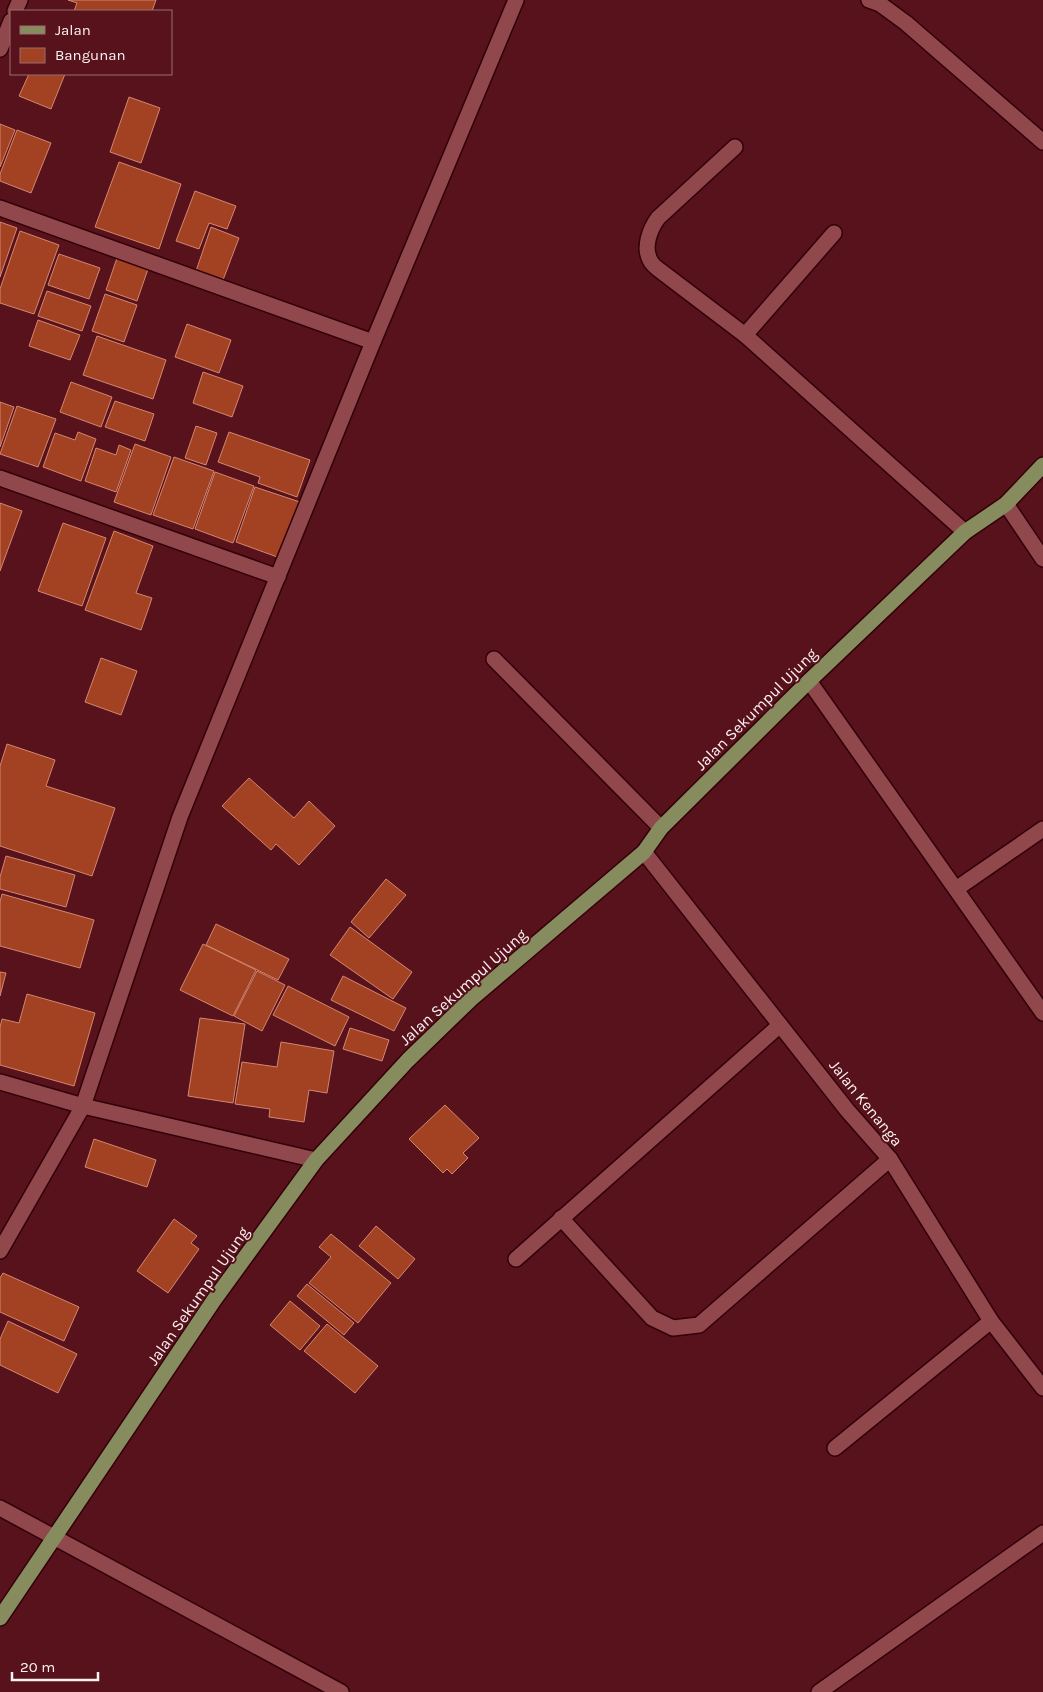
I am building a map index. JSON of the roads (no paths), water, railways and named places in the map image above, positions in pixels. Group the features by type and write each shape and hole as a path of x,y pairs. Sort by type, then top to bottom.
{"main road":[{"name":"Jalan Sekumpul Ujung","path":"0,1618 214,1300 316,1160 408,1060 470,1000 644,852 661,828 809,681 965,532 1006,504 1043,465"}],"street":[{"path":"0,1251 83,1106 180,817 373,342 516,0"},
{"path":"869,0 880,4 906,23 1043,142"},
{"path":"0,49 10,24"},
{"path":"735,147 658,218 651,228 648,240 650,260 662,272 745,335 965,532"},
{"path":"0,208 373,342"},
{"path":"745,335 834,233"},
{"path":"0,478 278,577"},
{"path":"1006,504 1043,560"},
{"path":"494,659 661,828"},
{"path":"809,681 1042,1010"},
{"path":"956,889 1043,830"},
{"name":"Jalan Kenanga","path":"644,852 780,1025 890,1159 992,1321 1043,1388"},
{"path":"516,1259 780,1025"},
{"path":"0,1082 83,1106 316,1160"},
{"path":"561,1218 652,1318 673,1328 699,1325 890,1159"},
{"path":"835,1448 992,1321"},
{"path":"0,1508 341,1692"},
{"path":"820,1692 1043,1533"}]}
